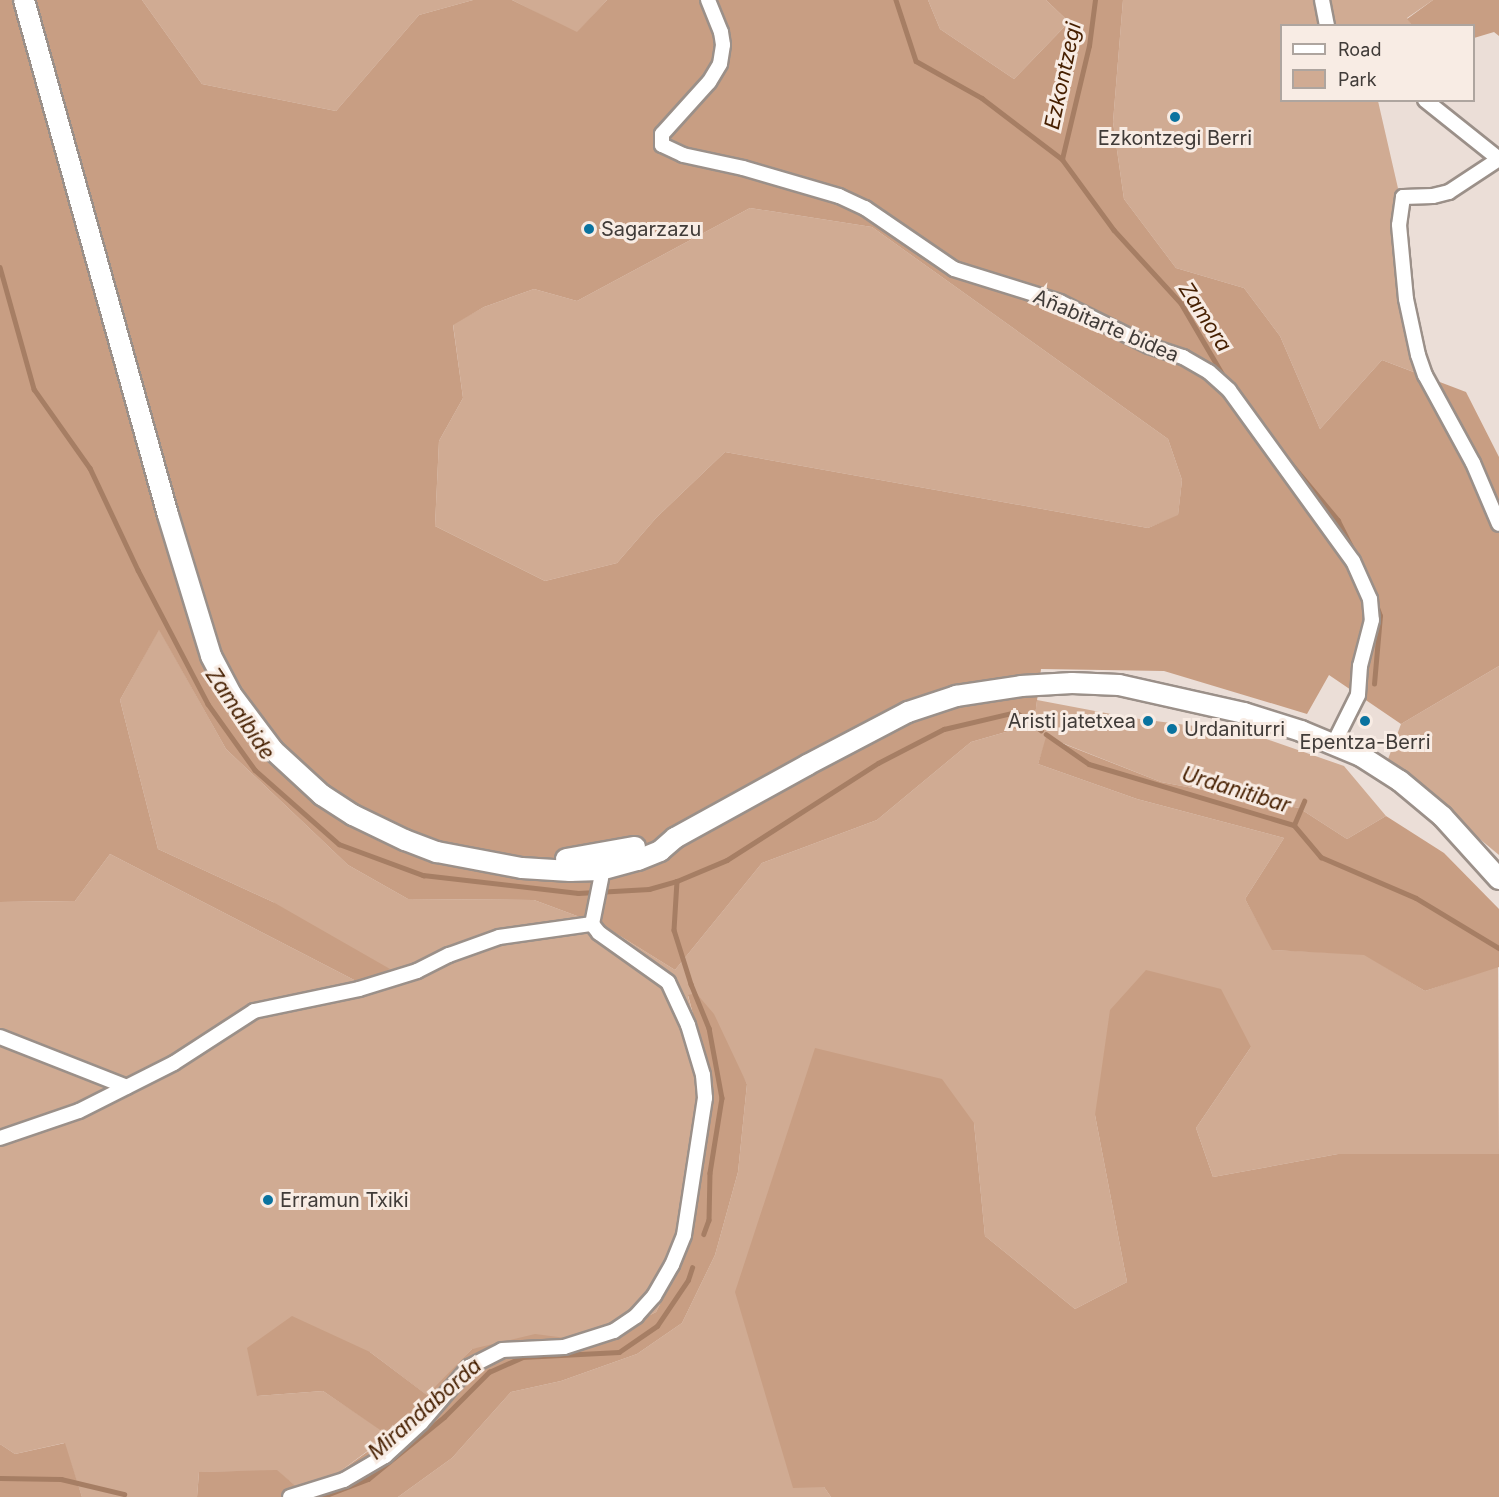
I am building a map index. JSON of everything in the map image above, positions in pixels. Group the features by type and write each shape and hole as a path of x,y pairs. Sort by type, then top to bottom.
{"main road":[{"path":"24,0 197,617 211,656 231,694 252,726 293,771 322,795 353,815 405,840 437,852 522,868 601,879 660,851 675,838 870,730 908,712 966,694 1072,683 1119,685 1244,714 1334,743 1361,756 1400,781 1442,816 1494,873"},
{"path":"504,863 576,859 675,838"},
{"path":"601,879 604,863 625,857 654,842"},
{"path":"576,859 596,864 601,879"}],"street":[{"name":"Añabitarte bidea","path":"708,0 721,32 723,45 720,64 709,82 662,134 662,145 683,155 743,168 839,196 865,208 954,269 1060,302 1149,346 1183,357 1209,372 1229,390 1353,561 1370,599 1372,620 1360,666 1358,694 1334,743"},
{"path":"1322,0 1327,24"},
{"path":"1428,102 1499,159 1449,192 1433,196 1403,197 1399,225 1406,299 1418,355 1425,375 1473,463 1499,524"},
{"path":"290,1497 344,1480 386,1456 421,1423 469,1367 502,1350 564,1347 614,1331 636,1316 654,1296 672,1265 684,1235 705,1098 703,1075 688,1025 668,982 599,933 593,918 601,879"},
{"path":"0,1138 79,1111 127,1087 174,1063 254,1011 359,989 417,971 449,955 499,937 593,918"},
{"path":"0,1037 127,1087"}],"green space":[{"path":"142,0 473,0 419,15 336,111 202,84"},
{"path":"512,0 607,0 577,33"},
{"path":"928,0 1046,0 1069,22 1014,79 940,29"},
{"path":"1123,0 1433,0 1407,18 1411,24 1280,24 1280,102 1378,102 1400,197 1419,374 1382,360 1320,429 1280,336 1244,288 1176,268 1124,199 1113,122"},
{"path":"750,208 872,227 1168,439 1182,480 1178,516 1148,528 725,452 656,518 617,563 545,581 435,526 439,441 463,398 453,324 484,307 534,289 577,301"},
{"path":"159,629 226,749 348,865 408,899 534,900 604,926 675,970 762,863 877,820 971,742 1034,724 1037,700 1132,718 1249,733 1344,766 1386,816 1347,839 1299,808 1161,782 1047,737 1038,764 1137,799 1284,838 1245,899 1273,950 1364,954 1425,991 1498,966 1499,1154 1338,1154 1213,1177 1196,1128 1251,1047 1095,1115 1127,1282 1075,1309 985,1236 974,1123 824,1487 831,1497 398,1497 452,1458 511,1392 561,1381 637,1354 682,1323 715,1255 738,1172 747,1084 696,993 688,996 709,1075 696,1193 687,1251 656,1312 597,1342 472,1349 428,1396 370,1352 257,1396 323,1391 389,1435 330,1479 297,1487 277,1471 199,1472 197,1497 82,1497 64,1443 15,1454 0,1444 0,902 75,901 110,854 360,983 273,902 158,849 120,700"},
{"path":"1499,666 1499,855 1387,762 1401,724"}],"shaded area":[{"path":"0,0 142,0 202,84 336,111 419,15 473,0 512,0 577,32 607,0 928,0 940,29 1014,79 1069,22 1046,0 1123,0 1113,122 1124,199 1176,268 1244,288 1280,336 1320,429 1382,360 1466,392 1499,457 1499,666 1401,724 1329,675 1307,714 1164,671 1041,669 1034,724 971,742 877,820 762,863 675,970 604,926 534,900 408,899 348,865 226,749 159,630 120,700 158,849 273,902 390,969 360,983 110,854 75,901 0,902","holes":["750,208 872,227 1168,439 1182,480 1178,515 1148,528 725,452 656,518 617,563 545,581 435,526 439,441 463,398 453,325 484,307 534,289 577,301"]},
{"path":"1433,0 1499,0 1499,36 1494,32 1475,38 1475,24 1411,24 1407,19"},
{"path":"1046,737 1161,782 1299,808 1347,839 1386,816 1444,853 1499,909 1499,967 1425,991 1364,955 1272,950 1245,899 1284,838 1137,799 1038,764"},
{"path":"1146,970 1221,989 1251,1047 1196,1128 1213,1177 1338,1154 1499,1154 1499,1497 831,1497 824,1487 793,1488 735,1292 815,1048 942,1079 974,1123 985,1236 1075,1309 1127,1282 1095,1115 1110,1010"},
{"path":"696,993 714,1014 747,1084 738,1172 715,1255 682,1323 637,1354 561,1381 511,1392 452,1458 398,1497 197,1497 199,1472 277,1470 297,1487 330,1479 389,1436 323,1391 257,1396 247,1348 292,1316 370,1352 427,1395 472,1349 535,1334 597,1342 656,1312 687,1251 696,1193 709,1075 688,995"},
{"path":"65,1443 82,1497 0,1497 0,1444 15,1454"}],"waterway":[{"name":"Zamora","path":"896,0 916,61 982,98 1062,159 1114,230 1181,303 1226,380"},
{"name":"Ezkontzegi","path":"1062,159 1089,46 1095,0"},
{"name":"Zamalbide","path":"0,267 34,389 90,468 138,570 208,704 255,770 339,844 423,875 578,893 649,889 677,881 727,860 878,763 944,729 1016,712 1041,730"},
{"name":"Zamora","path":"1284,455 1338,520 1356,555"},
{"name":"Zamora","path":"1374,684 1380,616 1376,605"},
{"name":"Urdanitibar","path":"1046,734 1089,764 1294,825 1321,857 1416,898 1499,948"},
{"path":"1294,825 1304,801"},
{"name":"Mirandaborda","path":"677,881 674,930 691,984 709,1028 722,1098 710,1173 709,1220 704,1234"},
{"name":"Mirandaborda","path":"321,1497 368,1479 444,1417 489,1372 522,1357 619,1352 657,1326 688,1280 692,1268"},
{"name":"Mirandaborda","path":"0,1478 61,1479 124,1494"}],"place":[{"name":"Ezkontzegi Berri","path":"1175,117"},
{"name":"Sagarzazu","path":"589,229"},
{"name":"Aristi jatetxea","path":"1148,721"},
{"name":"Epentza-Berri","path":"1365,721"},
{"name":"Urdaniturri","path":"1172,729"},
{"name":"Erramun Txiki","path":"268,1200"}]}
